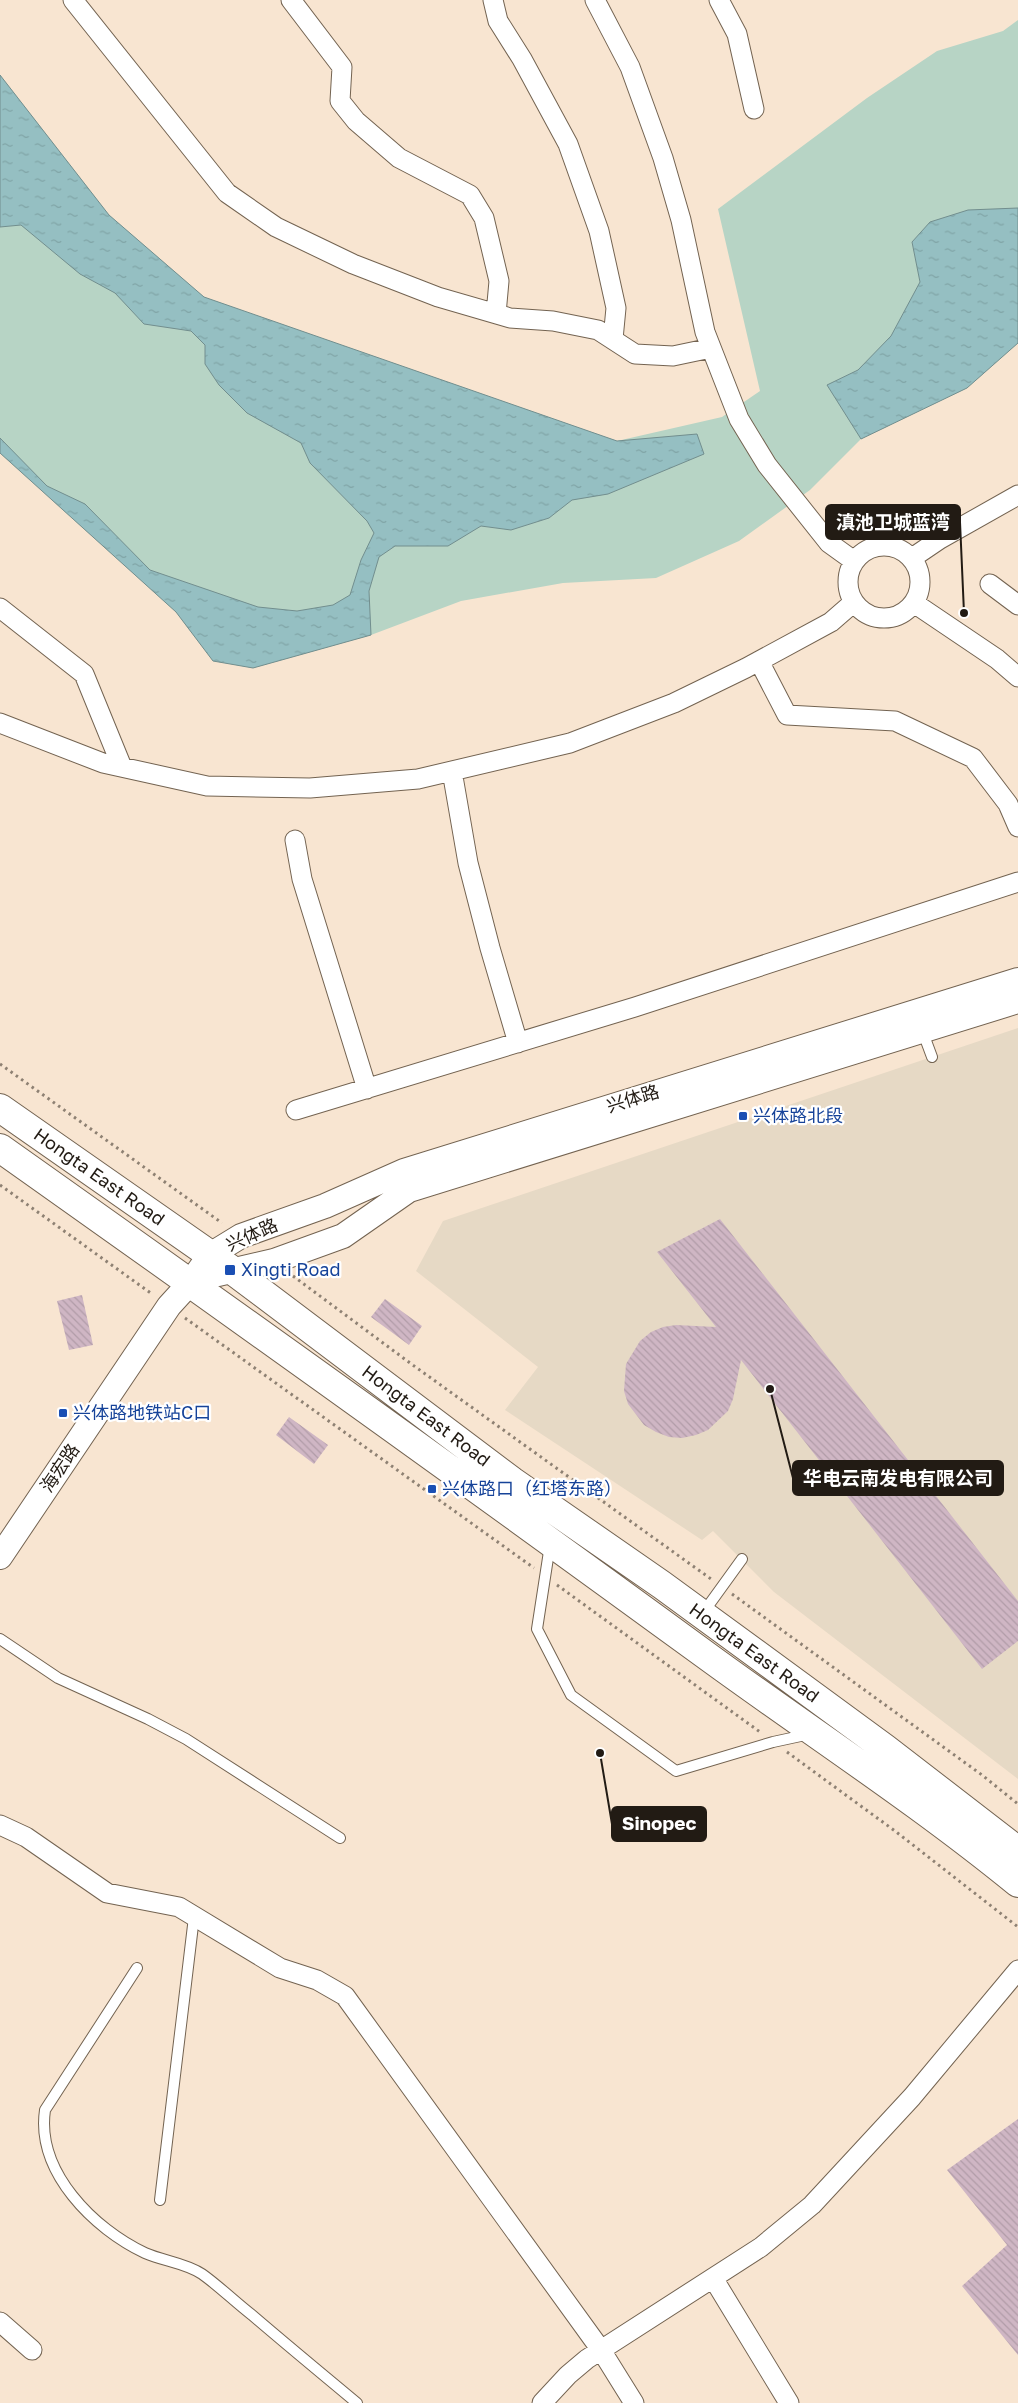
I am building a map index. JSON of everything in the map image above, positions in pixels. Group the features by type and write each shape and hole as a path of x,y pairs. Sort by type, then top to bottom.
{"main road":[{"name":"Hongta East Road","path":"0,1108 122,1191 221,1262 512,1481 702,1614 886,1749 1018,1851"},
{"name":"Hongta East Road","path":"0,1148 343,1390 813,1733 960,1836 1018,1883"}],"street":[{"path":"73,0 227,193 276,227 353,264 438,297 510,318 553,321 598,330 634,354 673,356 711,348"},
{"path":"291,0 342,67 340,101 356,122 399,158 470,195 484,218 499,281 496,314"},
{"path":"492,0 498,21 522,59 568,144 578,170 599,231 616,308 612,339"},
{"path":"595,0 630,67 663,158 681,220 705,332 739,419 767,465 829,543 854,561"},
{"path":"719,0 737,34 754,109"},
{"path":"912,558 940,539 1018,495"},
{"path":"877,546 893,546 912,558 921,579 919,592 914,603 902,614 884,618 862,611 854,602 848,581 854,561 865,551 877,546"},
{"path":"990,584 1018,605"},
{"path":"0,722 103,763 207,786 310,788 418,779 570,743 674,703 759,661 831,622 854,602"},
{"path":"914,603 997,659 1018,677"},
{"path":"0,608 84,674 122,767"},
{"path":"759,661 787,715 895,721 973,758 1008,804 1018,827"},
{"path":"452,771 468,863 490,948 518,1043"},
{"path":"295,840 302,879 367,1089"},
{"path":"296,1110 636,1007 1018,882"},
{"name":"兴体路","path":"221,1262 274,1261 343,1236 409,1190 919,1021 1018,980"},
{"name":"兴体路","path":"190,1283 221,1262 241,1236 325,1206 404,1171 919,1021 1018,1001"},
{"name":"海宏路","path":"0,1558 169,1306 190,1283"},
{"path":"0,1825 26,1837 106,1893 179,1907 280,1968 317,1980 345,1996 601,2350 634,2403"},
{"path":"542,2403 568,2375 601,2350 761,2247 812,2205 912,2097 1018,1970"},
{"path":"713,2278 789,2403"},
{"path":"0,2322 32,2350"}],"lane":[{"path":"919,1021 932,1057"},
{"path":"550,1541 537,1629 571,1695 676,1771 773,1742 813,1733"},
{"path":"702,1614 742,1559"},
{"path":"0,1639 58,1678 148,1719 186,1739 340,1838"},
{"path":"160,2200 194,1917"},
{"path":"137,1968 45,2110 43,2124 45,2139 55,2166 68,2190 87,2214 108,2232 146,2253 200,2272 357,2403"}],"path":[{"path":"0,1064 241,1236"},
{"path":"0,1185 544,1575 894,1831 1018,1927"},
{"path":"274,1261 410,1363 982,1775 1018,1804"}],"shaded area":[{"path":"1018,1028 1018,1779 774,1592 713,1531 702,1540 505,1410 538,1367 416,1271 443,1221"}],"green space":[{"path":"1018,20 1018,343 967,388 861,439 810,490 739,541 656,578 563,583 461,601 371,635 253,668 213,661 176,612 0,453 0,75 109,215 204,297 617,441 722,417 760,391 718,209 867,98 937,51 1003,31"}],"water":[{"path":"0,75 109,215 204,297 617,441 697,434 704,454 608,494 572,500 549,518 511,530 481,526 448,546 395,546 379,557 369,591 371,635 253,668 213,661 176,612 0,453 0,438 47,486 85,504 150,570 258,607 297,611 333,605 350,595 361,560 374,533 367,521 310,463 301,443 247,413 219,385 205,364 205,345 191,331 144,324 115,293 80,274 21,225 0,227"},
{"path":"1018,208 1018,343 967,388 861,439 827,385 858,370 891,336 920,282 912,242 930,222 968,210"}],"building":[{"path":"720,1219 1018,1601 1018,1641 982,1669 741,1360 733,1399 728,1411 708,1430 696,1435 682,1438 669,1437 656,1432 644,1425 628,1404 624,1391 626,1364 640,1341 651,1332 663,1327 676,1325 716,1327 657,1252"},
{"path":"82,1295 93,1345 69,1350 57,1301"},
{"path":"385,1299 422,1326 409,1345 371,1317"},
{"path":"289,1417 328,1445 314,1464 276,1435"},
{"path":"1018,2119 1018,2355 962,2286 1007,2245 947,2170"}],"place":[{"name":"滇池卫城蓝湾","path":"964,613"},
{"name":"兴体路北段","path":"743,1116"},
{"name":"Xingti Road","path":"230,1270"},
{"name":"华电云南发电有限公司","path":"770,1389"},
{"name":"兴体路地铁站C口","path":"63,1413"},
{"name":"兴体路口（红塔东路）","path":"432,1489"},
{"name":"Sinopec","path":"600,1753"}]}
